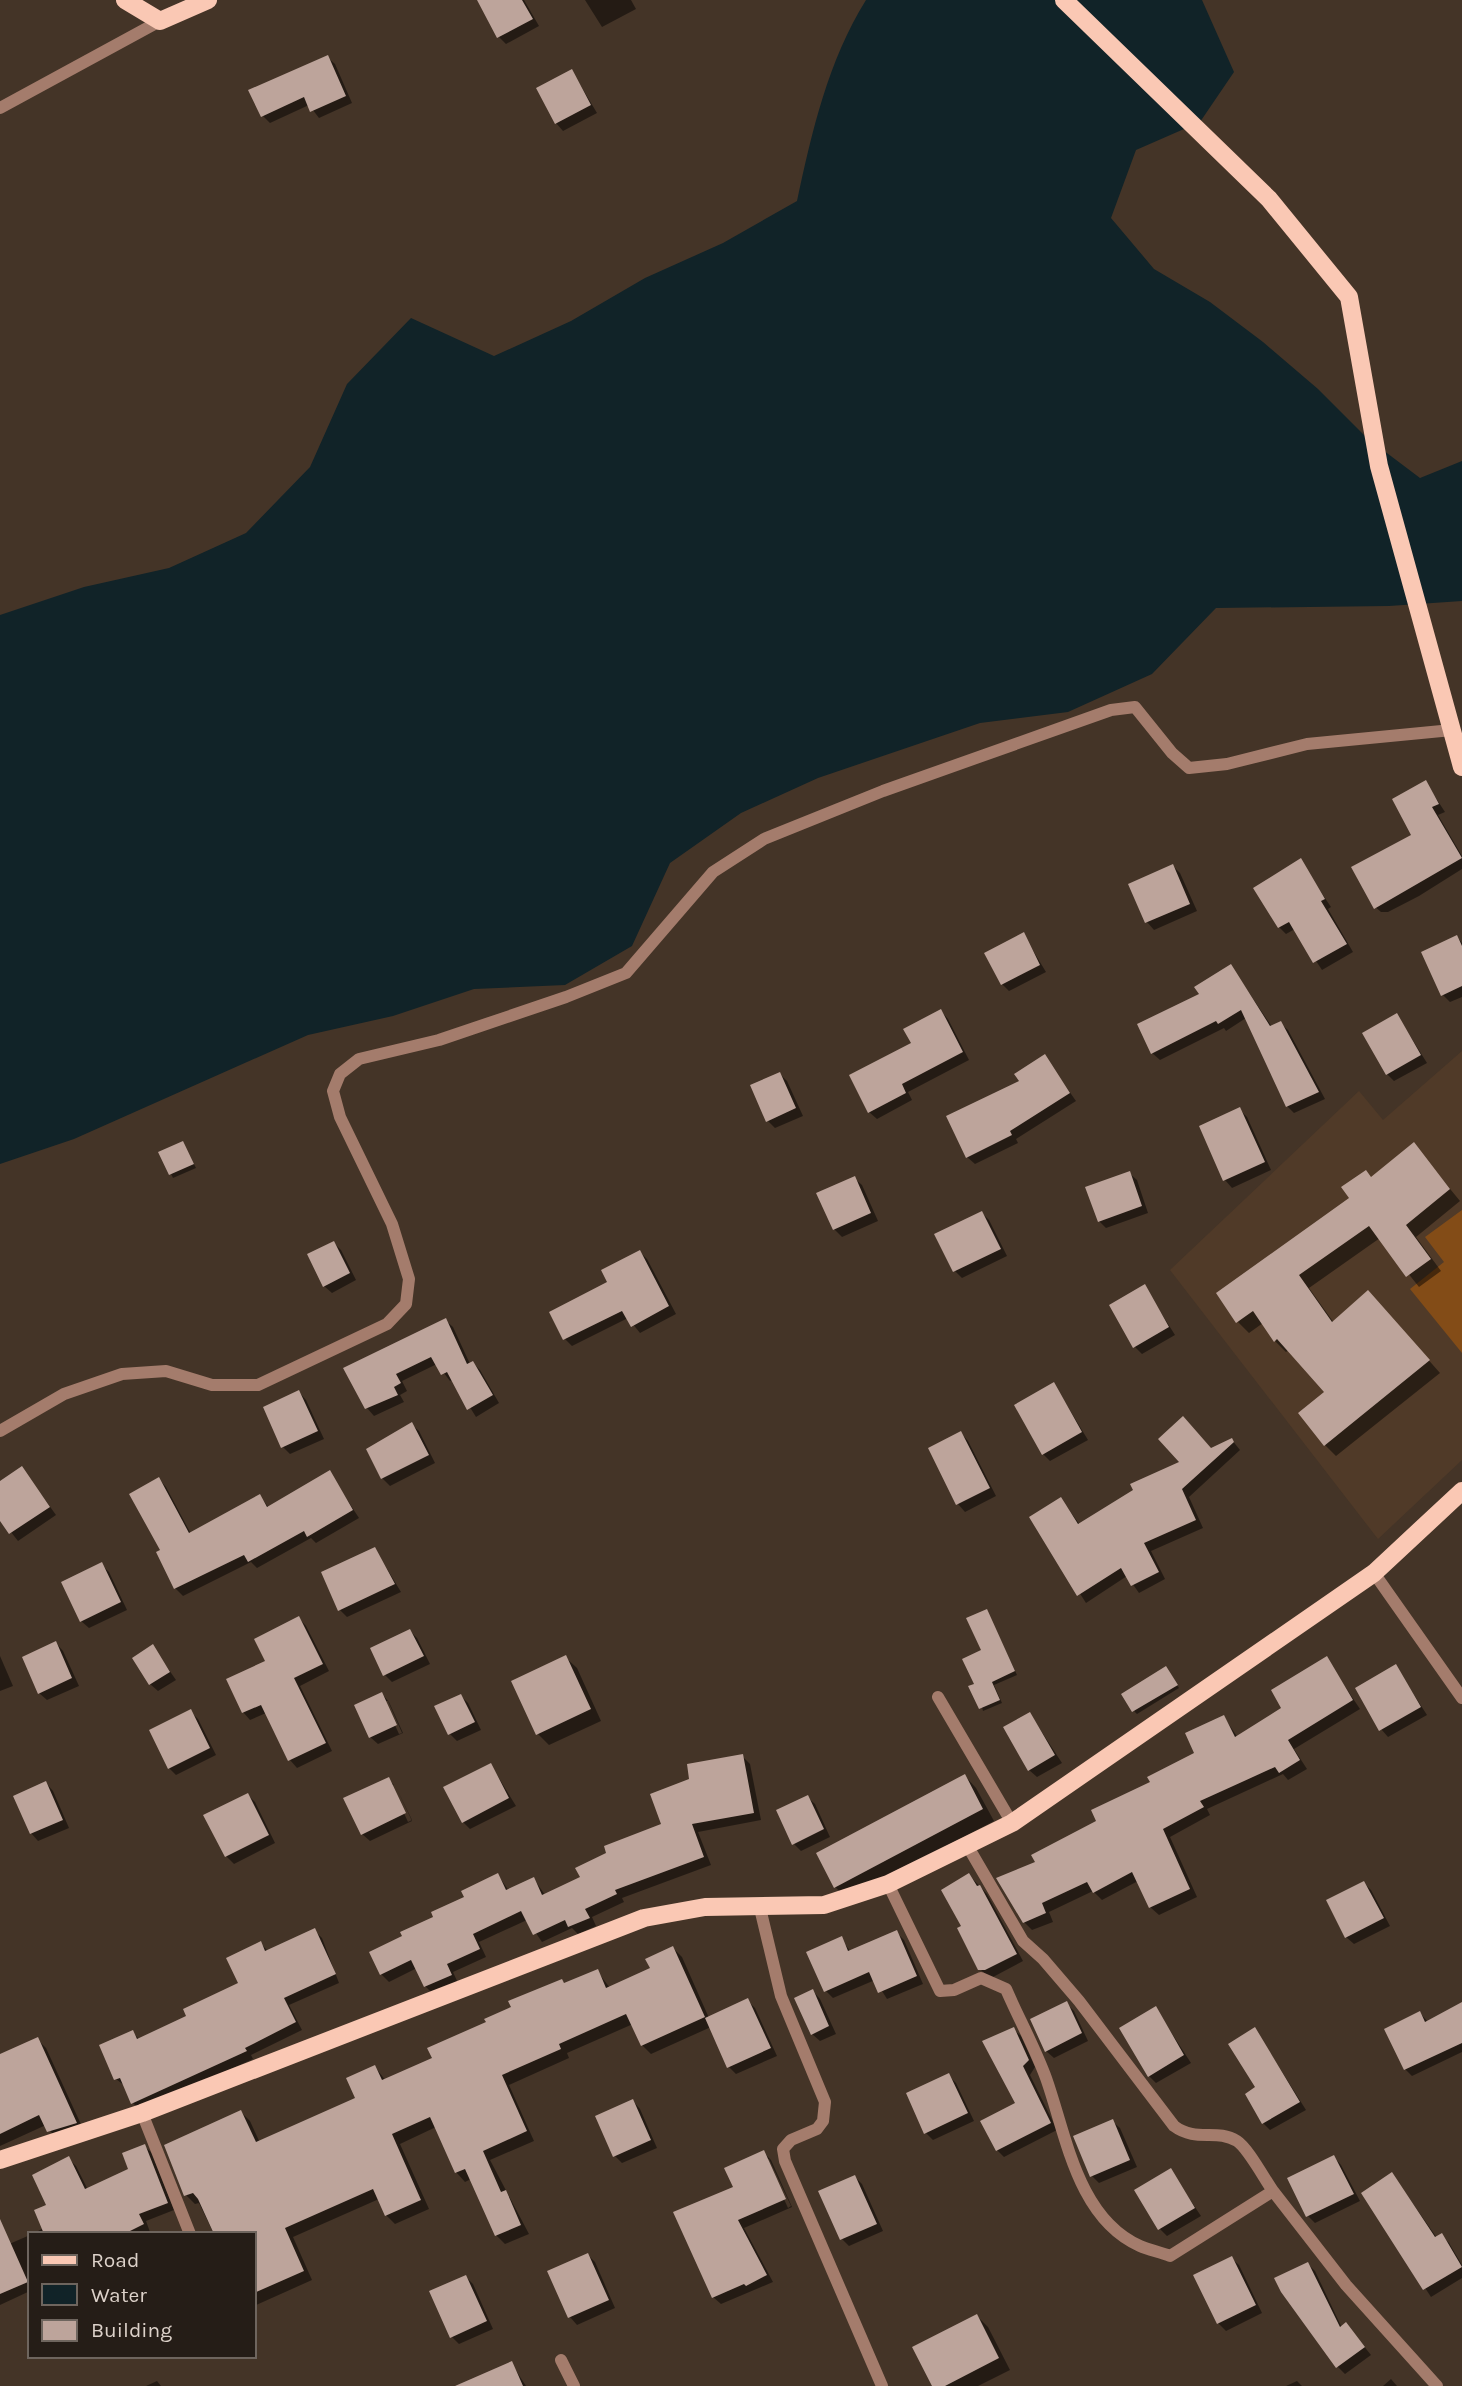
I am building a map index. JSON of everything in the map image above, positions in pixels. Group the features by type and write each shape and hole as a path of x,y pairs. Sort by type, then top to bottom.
{"main road":[{"path":"124,0 160,20 208,0"},
{"path":"1064,0 1269,199 1349,297 1379,466 1462,767"},
{"path":"0,2160 142,2113 643,1918 705,1907 759,1904 810,1907 888,1884 1012,1823 1374,1573 1462,1491"}],"street":[{"path":"0,108 160,20"},
{"path":"0,1431 64,1394 122,1374 166,1371 212,1385 258,1385 351,1344 387,1324 406,1304 409,1279 392,1224 340,1117 333,1091 340,1074 359,1059 439,1040 566,998 626,973 669,919 713,872 764,839 895,787 1111,710 1135,707 1172,753 1189,768 1227,764 1307,744 1452,730"},
{"path":"1374,1573 1462,1698"},
{"path":"938,1697 1012,1823"},
{"path":"967,1845 1023,1941 1043,1959 1079,2001 1174,2126 1186,2135 1214,2135 1238,2142 1346,2285 1437,2386"},
{"path":"888,1884 940,1990 954,1990 981,1979 1006,1989 1046,2078 1063,2138 1079,2179 1110,2225 1138,2246 1170,2256 1273,2191"},
{"path":"759,1904 781,1996 825,2102 823,2121 817,2129 792,2140 783,2149 785,2161 882,2386"},
{"path":"142,2113 189,2232"},
{"path":"561,2360 574,2386"}],"shaded area":[{"path":"1462,1051 1462,1460 1378,1539 1170,1270 1359,1091 1383,1120"},
{"path":"1462,1210 1462,1353 1410,1289 1444,1262 1425,1237"}],"water":[{"path":"866,0 1202,0 1234,72 1200,122 1136,150 1111,218 1154,269 1210,302 1263,342 1318,389 1367,438 1420,478 1462,461 1462,601 1389,606 1216,608 1152,674 1068,712 980,723 818,778 741,813 670,863 632,946 565,985 474,989 393,1016 308,1035 74,1139 0,1164 0,615 84,587 169,568 246,533 310,467 347,384 411,318 494,356 571,321 645,278 723,243 797,201 815,123 831,72"}],"building":[{"path":"477,0 522,0 533,19 497,38"},
{"path":"328,55 346,96 310,112 304,97 261,117 248,90"},
{"path":"572,69 591,105 555,124 536,88"},
{"path":"1426,780 1439,804 1432,807 1462,858 1374,909 1351,867 1411,835 1392,799"},
{"path":"1301,858 1325,899 1321,901 1347,944 1313,963 1289,922 1278,928 1253,888"},
{"path":"1173,864 1190,904 1145,923 1128,884"},
{"path":"1024,932 1040,965 1001,985 984,953"},
{"path":"1457,935 1462,946 1462,986 1441,996 1421,952"},
{"path":"1231,964 1270,1026 1281,1021 1319,1092 1286,1107 1241,1010 1218,1024 1216,1021 1151,1054 1137,1024 1199,994 1194,987"},
{"path":"941,1009 963,1052 902,1084 906,1093 868,1113 849,1075 911,1043 903,1029"},
{"path":"1397,1013 1421,1055 1386,1075 1362,1033"},
{"path":"1045,1054 1070,1093 1010,1131 1012,1135 966,1158 946,1116 1019,1081 1014,1074"},
{"path":"780,1072 796,1108 766,1122 750,1085"},
{"path":"1240,1107 1265,1162 1223,1181 1199,1126"},
{"path":"183,1141 194,1164 169,1175 158,1152"},
{"path":"1414,1142 1450,1189 1406,1225 1431,1259 1406,1277 1369,1226 1299,1275 1332,1322 1368,1290 1430,1360 1324,1446 1298,1413 1324,1392 1277,1339 1274,1342 1253,1311 1236,1323 1216,1293 1349,1198 1341,1187 1366,1170 1371,1177"},
{"path":"1130,1171 1142,1206 1098,1222 1085,1187"},
{"path":"855,1176 871,1213 833,1230 816,1193"},
{"path":"982,1211 1001,1249 953,1272 934,1234"},
{"path":"334,1241 350,1273 323,1287 307,1254"},
{"path":"640,1250 669,1306 631,1327 622,1311 563,1340 549,1312 607,1282 601,1270"},
{"path":"1145,1284 1169,1327 1133,1348 1109,1305"},
{"path":"446,1318 467,1364 473,1361 493,1395 467,1410 447,1372 441,1375 431,1357 396,1374 401,1383 394,1387 398,1395 365,1409 343,1368"},
{"path":"1054,1382 1082,1432 1042,1455 1014,1405"},
{"path":"299,1390 318,1431 281,1448 263,1407"},
{"path":"1183,1416 1211,1448 1232,1438 1234,1442 1182,1489 1196,1520 1144,1543 1159,1572 1131,1586 1121,1568 1077,1596 1029,1517 1061,1497 1078,1524 1133,1490 1130,1484 1179,1462 1158,1439"},
{"path":"412,1422 429,1455 381,1479 366,1449"},
{"path":"961,1431 990,1488 956,1505 928,1448"},
{"path":"22,1466 50,1507 9,1534 0,1521 0,1481"},
{"path":"330,1470 353,1510 307,1537 304,1531 248,1562 244,1555 174,1589 156,1552 160,1550 129,1494 159,1477 189,1533 260,1494 267,1507"},
{"path":"375,1547 395,1584 338,1611 321,1572"},
{"path":"102,1562 121,1602 80,1622 61,1582"},
{"path":"987,1609 1015,1671 992,1682 1000,1700 979,1709 968,1686 974,1684 962,1659 981,1650 966,1618"},
{"path":"299,1616 323,1664 294,1678 326,1743 288,1761 261,1705 242,1713 226,1679 265,1661 254,1639"},
{"path":"410,1629 424,1656 383,1676 370,1648"},
{"path":"56,1641 72,1678 38,1694 22,1657"},
{"path":"153,1644 170,1672 149,1685 132,1658"},
{"path":"566,1655 591,1709 536,1735 511,1681"},
{"path":"1327,1656 1353,1700 1288,1740 1300,1760 1279,1773 1275,1767 1200,1801 1204,1807 1163,1829 1190,1889 1149,1908 1132,1872 1093,1893 1087,1882 1042,1903 1046,1913 1023,1923 996,1878 1035,1862 1031,1855 1096,1821 1091,1810 1150,1782 1147,1777 1194,1753 1185,1733 1224,1715 1235,1737 1281,1708 1271,1690"},
{"path":"1396,1664 1421,1707 1379,1731 1355,1688"},
{"path":"1166,1666 1178,1685 1132,1712 1121,1694"},
{"path":"382,1692 397,1725 369,1738 354,1705"},
{"path":"461,1694 475,1722 448,1735 434,1706"},
{"path":"191,1709 210,1748 168,1769 149,1730"},
{"path":"1030,1712 1055,1755 1028,1771 1003,1727"},
{"path":"743,1754 754,1813 692,1824 704,1857 615,1890 617,1894 585,1909 590,1918 568,1927 565,1920 533,1935 521,1911 473,1934 480,1949 447,1964 452,1975 424,1987 411,1960 380,1975 369,1952 402,1936 400,1932 433,1917 431,1912 464,1897 461,1891 498,1873 506,1890 534,1877 542,1895 580,1877 575,1868 606,1853 604,1846 661,1824 650,1794 689,1779 687,1764"},
{"path":"491,1763 509,1798 462,1823 443,1787"},
{"path":"965,1774 983,1809 834,1888 816,1853"},
{"path":"389,1777 406,1813 361,1835 343,1798"},
{"path":"46,1781 63,1820 30,1834 13,1796"},
{"path":"248,1793 269,1835 225,1857 203,1815"},
{"path":"808,1795 824,1829 792,1845 776,1810"},
{"path":"969,1873 977,1886 980,1885 1017,1954 985,1970 978,1970 957,1928 961,1926 941,1890"},
{"path":"1364,1881 1384,1918 1345,1938 1326,1900"},
{"path":"315,1928 336,1974 284,1998 296,2022 245,2048 247,2051 131,2104 120,2078 114,2080 99,2045 133,2030 137,2039 186,2016 183,2009 238,1983 226,1958 261,1941 265,1951"},
{"path":"897,1930 917,1976 878,1993 869,1972 824,1992 806,1952 842,1936 848,1951"},
{"path":"673,1946 705,2017 641,2046 626,2014 559,2044 561,2049 502,2075 527,2131 483,2151 501,2192 506,2190 521,2225 495,2236 465,2169 455,2173 430,2117 392,2134 421,2200 385,2216 373,2189 285,2228 304,2271 256,2292 256,2232 213,2232 198,2199 193,2193 184,2196 164,2145 241,2110 256,2142 355,2098 346,2078 375,2065 382,2080 432,2058 427,2048 486,2022 484,2019 511,2007 508,2001 562,1979 564,1983 598,1969 606,1988 650,1968 645,1959"},
{"path":"813,1989 829,2026 811,2035 794,1998"},
{"path":"748,1998 771,2048 727,2068 705,2018"},
{"path":"1067,2001 1082,2033 1045,2052 1030,2019"},
{"path":"1462,2002 1462,2043 1404,2070 1384,2029 1420,2011 1425,2022"},
{"path":"1156,2006 1184,2055 1148,2077 1119,2028"},
{"path":"1014,2027 1029,2060 1023,2066 1051,2123 996,2151 980,2121 1015,2103 982,2041"},
{"path":"1255,2027 1300,2102 1262,2124 1245,2094 1255,2087 1228,2044"},
{"path":"38,2037 77,2123 47,2132 39,2115 0,2134 0,2054"},
{"path":"949,2073 968,2113 924,2134 906,2093"},
{"path":"633,2099 651,2140 613,2157 595,2116"},
{"path":"1113,2119 1130,2160 1090,2177 1073,2136"},
{"path":"145,2144 168,2203 139,2214 144,2224 128,2232 43,2232 34,2210 46,2205 32,2175 69,2156 85,2189 128,2169 122,2153"},
{"path":"764,2150 786,2199 738,2220 767,2275 712,2298 673,2212 733,2187 724,2168"},
{"path":"1334,2155 1354,2194 1306,2217 1287,2178"},
{"path":"1171,2168 1195,2208 1158,2230 1134,2190"},
{"path":"1392,2172 1435,2237 1442,2233 1462,2267 1423,2290 1361,2193"},
{"path":"855,2175 877,2224 840,2240 818,2191"},
{"path":"0,2219 28,2282 0,2294"},
{"path":"588,2253 609,2300 568,2318 547,2271"},
{"path":"1232,2256 1256,2305 1217,2324 1193,2275"},
{"path":"1308,2262 1340,2327 1346,2322 1365,2347 1336,2368 1281,2292 1274,2278"},
{"path":"466,2275 487,2321 450,2338 429,2291"},
{"path":"977,2314 999,2358 945,2386 932,2386 912,2347"},
{"path":"512,2361 523,2386 455,2386"}]}
